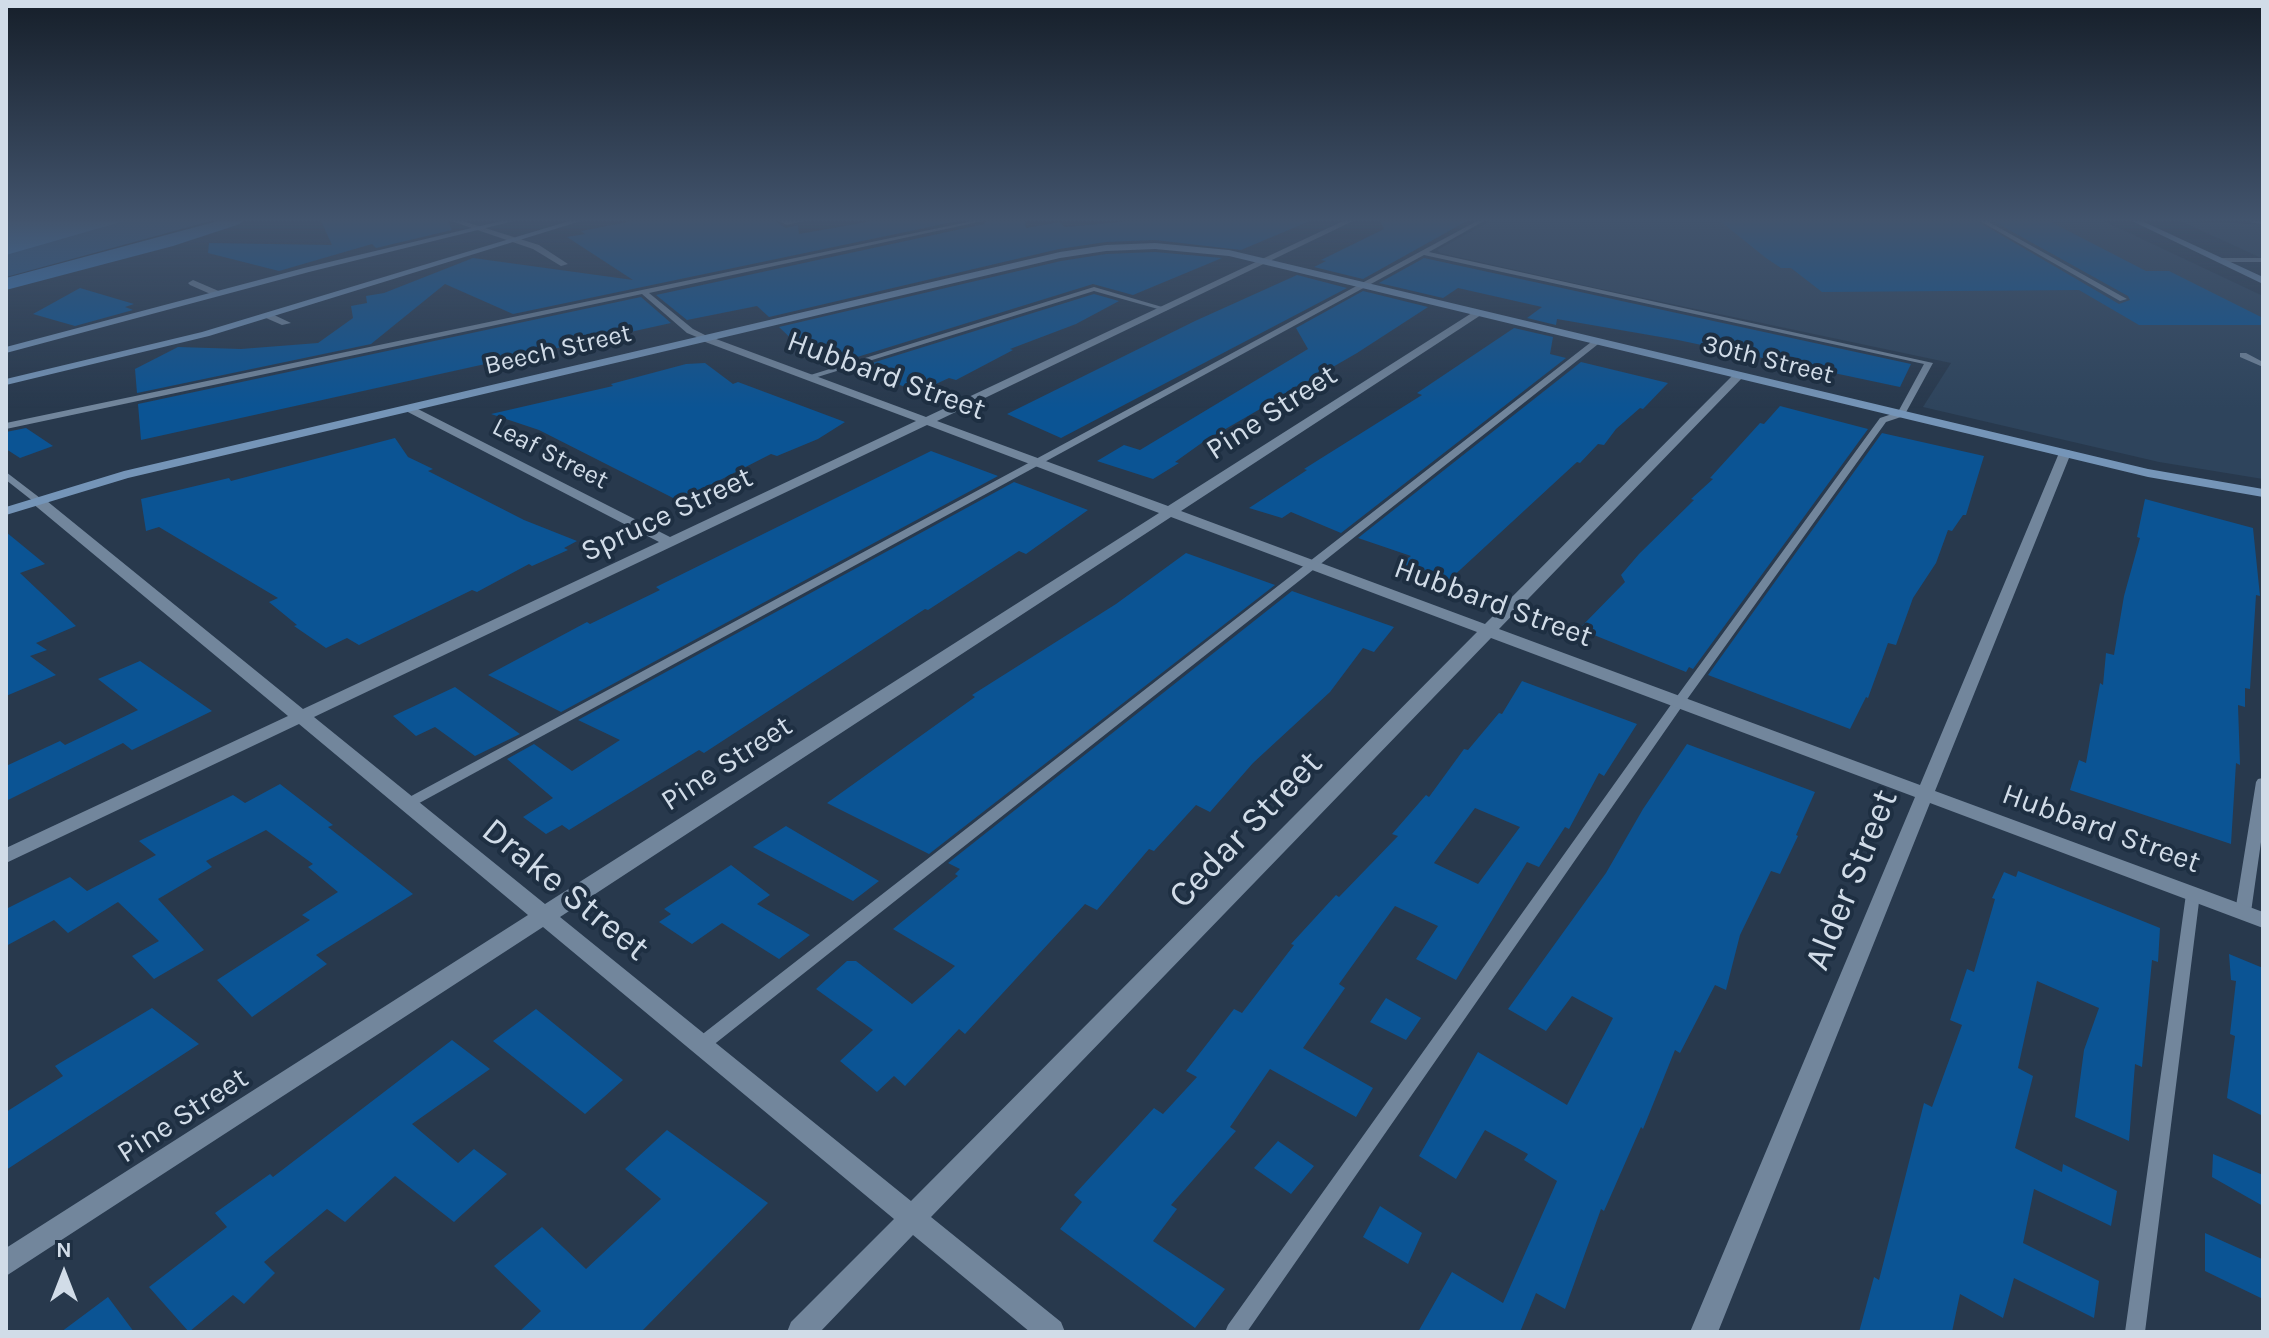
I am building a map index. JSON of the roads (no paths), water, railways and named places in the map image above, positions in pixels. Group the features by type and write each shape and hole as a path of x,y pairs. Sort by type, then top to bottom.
{"street":[{"path":"194,283 218,294"},
{"path":"6,350 260,283"},
{"path":"6,382 156,347 371,283"},
{"name":"Beech Street","path":"6,511 124,475 941,283"},
{"name":"Spruce Street","path":"6,856 1219,283"},
{"name":"30th Street","path":"1353,283 2163,476 2263,493"},
{"name":"Pine Street","path":"6,1263 1478,313"},
{"path":"269,316 286,323"},
{"name":"Hubbard Street","path":"704,338 2263,920"},
{"name":"Cedar Street","path":"801,1332 1739,375"},
{"name":"Leaf Street","path":"408,408 670,542"},
{"name":"Alder Street","path":"1704,1332 2065,453"},
{"name":"Drake Street","path":"37,500 1051,1332"}],"lane":[{"path":"6,426 679,283"},
{"path":"407,804 1369,283"},
{"path":"1235,1332 1679,702 1883,420 1901,414 1929,363 1564,283"},
{"path":"2095,283 2123,299"},
{"path":"808,377 1094,289 1165,309"},
{"path":"643,291 690,331 704,338"},
{"path":"701,1045 1598,341"},
{"path":"2243,355 2263,365"},
{"path":"6,475 37,500"},
{"path":"2243,912 2263,782"},
{"path":"2135,1332 2193,894"}]}
